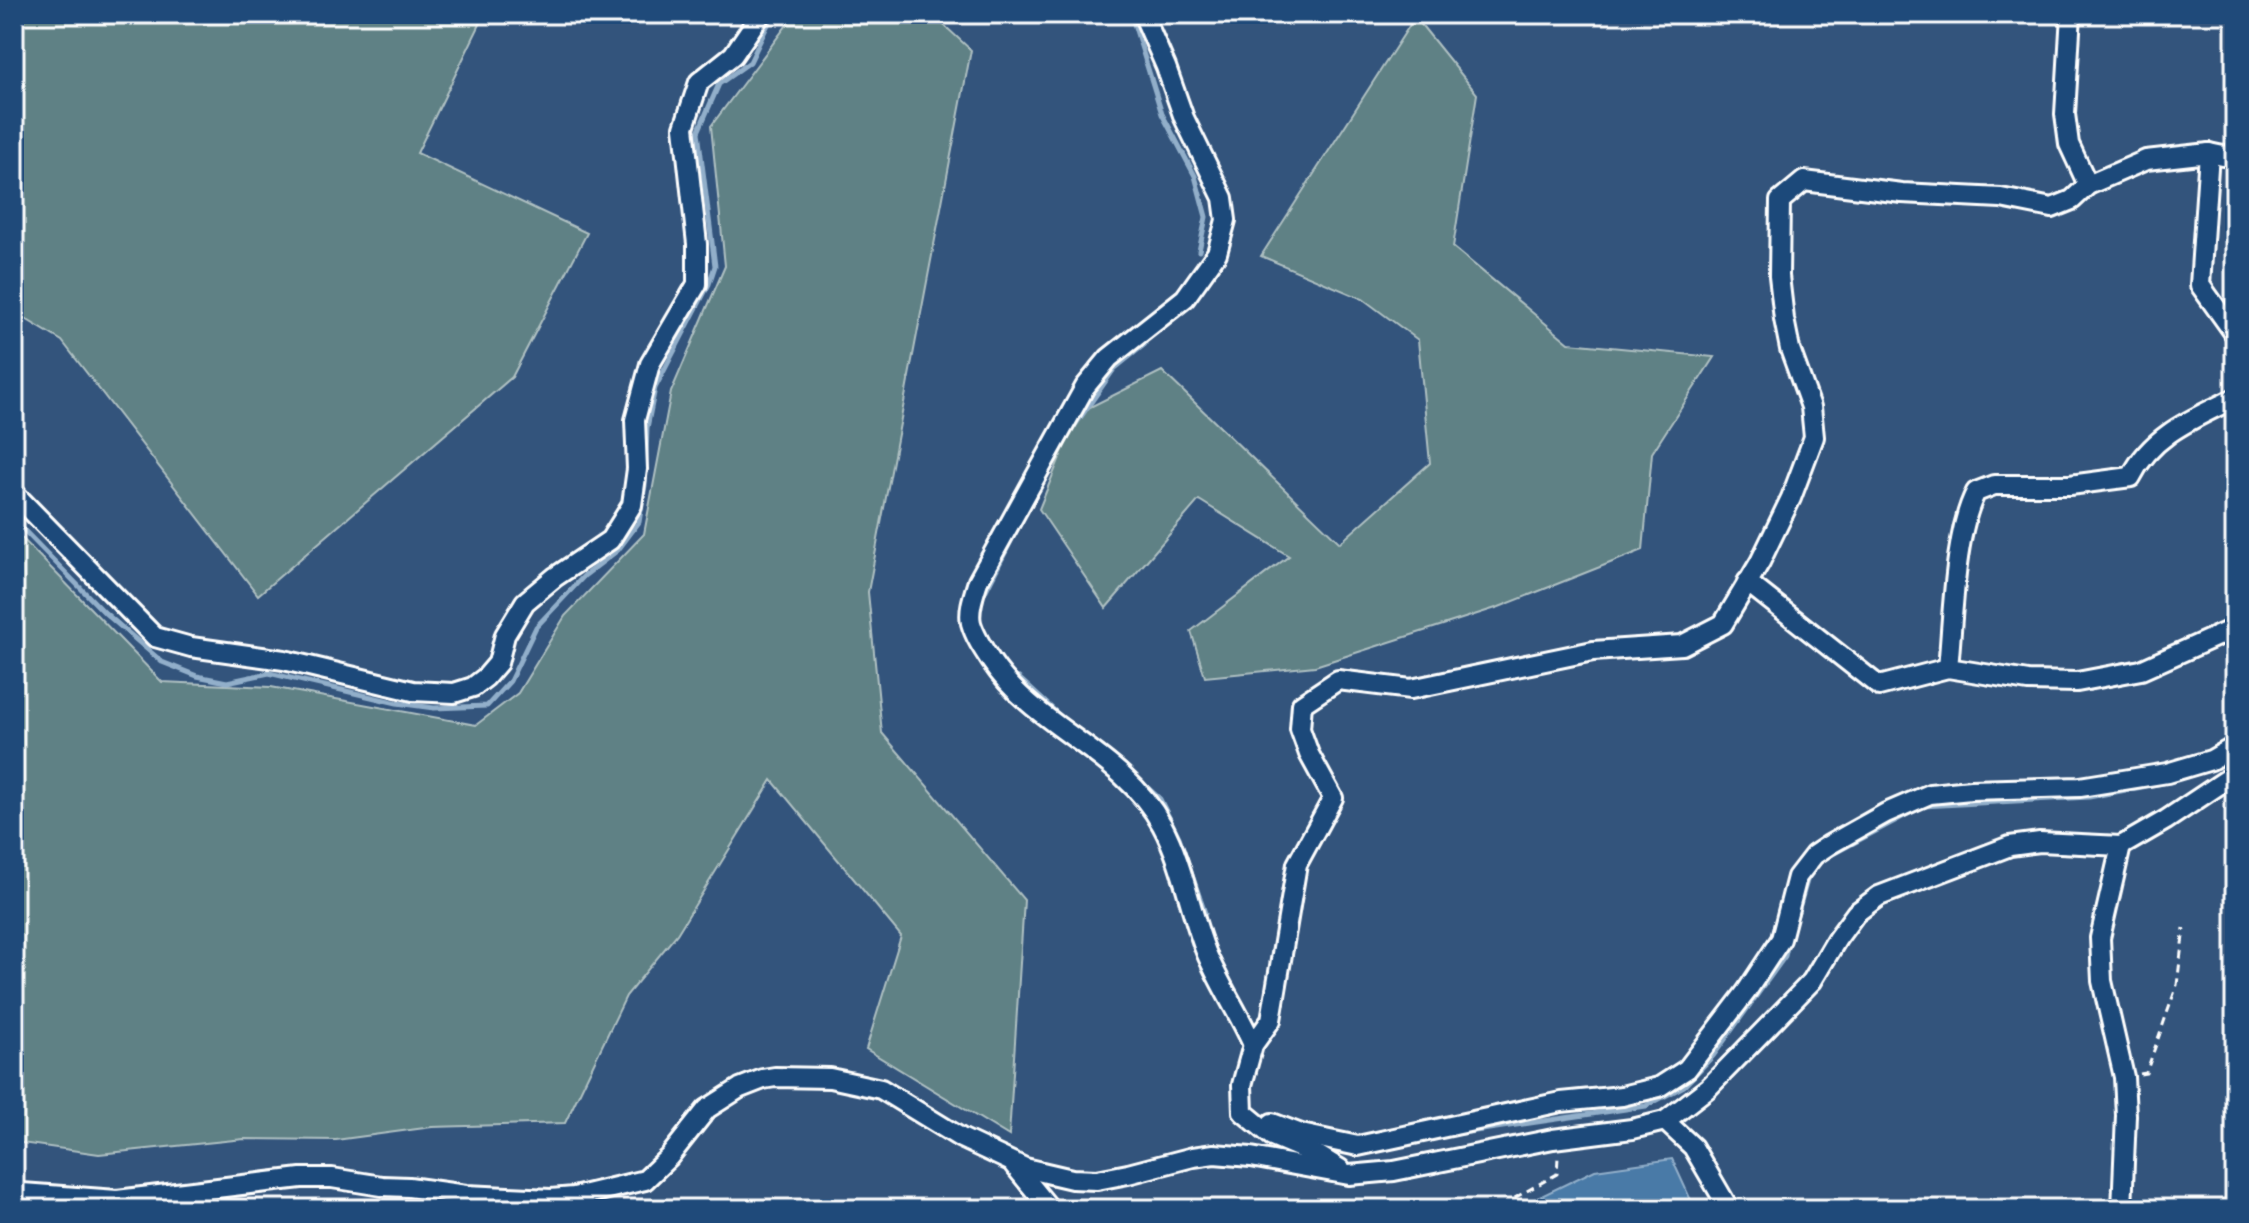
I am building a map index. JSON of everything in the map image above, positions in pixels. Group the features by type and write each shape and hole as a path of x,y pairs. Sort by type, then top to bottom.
{"street":[{"path":"14,493 155,637 191,647 284,660 413,691 454,693 473,687 498,663 505,635 525,602 555,577 610,540 632,505 637,469 635,420 650,364 697,284 697,244 684,127 699,82 733,55 761,14"},
{"path":"1143,14 1184,118 1223,198 1226,220 1217,253 1185,298 1109,358 1085,387 978,581 970,621 979,643 1001,675 1038,713 1113,766 1145,800 1162,825 1206,952 1253,1045"},
{"path":"2071,14 2065,114 2069,144 2088,185"},
{"path":"2209,153 2200,285 2235,334"},
{"path":"1349,1175 1319,1156 1272,1136 1243,1112 1242,1085 1253,1045 1271,1020 1297,864 1333,798 1309,754 1300,729 1302,704 1338,680 1411,689 1593,651 1682,645 1723,624 1760,562 1791,498 1814,437 1811,407 1790,349 1779,276 1781,198 1804,181 1902,193 2001,198 2052,208 2072,200 2088,185 2146,160 2209,153 2223,156 2235,154"},
{"path":"1948,668 1966,510 1976,492 1994,485 2070,485 2131,477 2169,431 2235,398"},
{"path":"1747,582 1879,686 1948,668 2028,681 2077,682 2141,670 2235,628"},
{"path":"1243,1112 1301,1134 1358,1146 1561,1102 1622,1096 1659,1087 1687,1069 1746,992 1781,939 1797,877 1814,855 1829,845 1886,813 1930,794 2080,787 2167,773 2211,760 2235,746"},
{"path":"14,1190 117,1200 268,1181 332,1178 466,1195 540,1199 574,1197 645,1180 669,1157 707,1109 740,1088 775,1077 830,1078 881,1089 954,1135 1040,1173 1072,1179 1097,1180 1214,1154 1251,1157 1349,1175 1394,1171 1553,1139 1632,1129 1665,1121 1708,1088 1812,981 1856,913 1879,896 2010,846 2040,842 2121,846 2132,842 2235,774"},
{"path":"2121,846 2100,938 2102,981 2124,1077 2126,1115 2122,1209"},
{"path":"1665,1121 1693,1147 1729,1209"},
{"path":"1011,1161 1050,1209"}],"path":[{"path":"2124,1077 2146,1073 2177,985 2184,928"},
{"path":"1515,1209 1511,1200 1557,1174 1560,1163 1553,1139"}],"green space":[{"path":"14,14 485,14 417,153 587,233 512,377 258,595 62,341 14,312"},
{"path":"795,14 932,14 971,50 868,592 882,733 1024,900 1009,1136 866,1049 901,936 772,780 677,934 626,996 565,1123 432,1127 336,1140 244,1139 99,1154 14,1142 14,530 162,682 271,687 476,725 518,693 565,616 644,534 671,392 725,266 711,126"},
{"path":"1415,17 1477,94 1453,247 1569,343 1714,357 1652,453 1643,550 1499,607 1315,666 1205,677 1191,631 1289,556 1199,500 1106,608 1039,509 1078,413 1162,371 1340,543 1430,463 1418,340 1363,299 1261,256"}],"water":[{"path":"1672,1159 1695,1209 1536,1209 1533,1200 1595,1170"}],"waterway":[{"path":"14,520 105,613 162,662 197,676 227,682 269,673 397,703 434,708 487,706 510,681 536,627 584,576 618,550 639,522 645,485 647,428 655,388 709,284 715,266 698,132 719,84 750,62 773,14"},
{"path":"1131,14 1162,114 1195,176 1206,217 1199,251"},
{"path":"1071,431 1114,369 1145,344"},
{"path":"986,590 1029,506"},
{"path":"1019,678 1069,724"},
{"path":"1119,761 1160,799 1179,837 1205,913"},
{"path":"1827,857 1923,806 2089,797 2168,782"},
{"path":"1796,918 1809,874"},
{"path":"1455,1134 1646,1106 1684,1086 1713,1056 1785,956 1789,939"}]}
